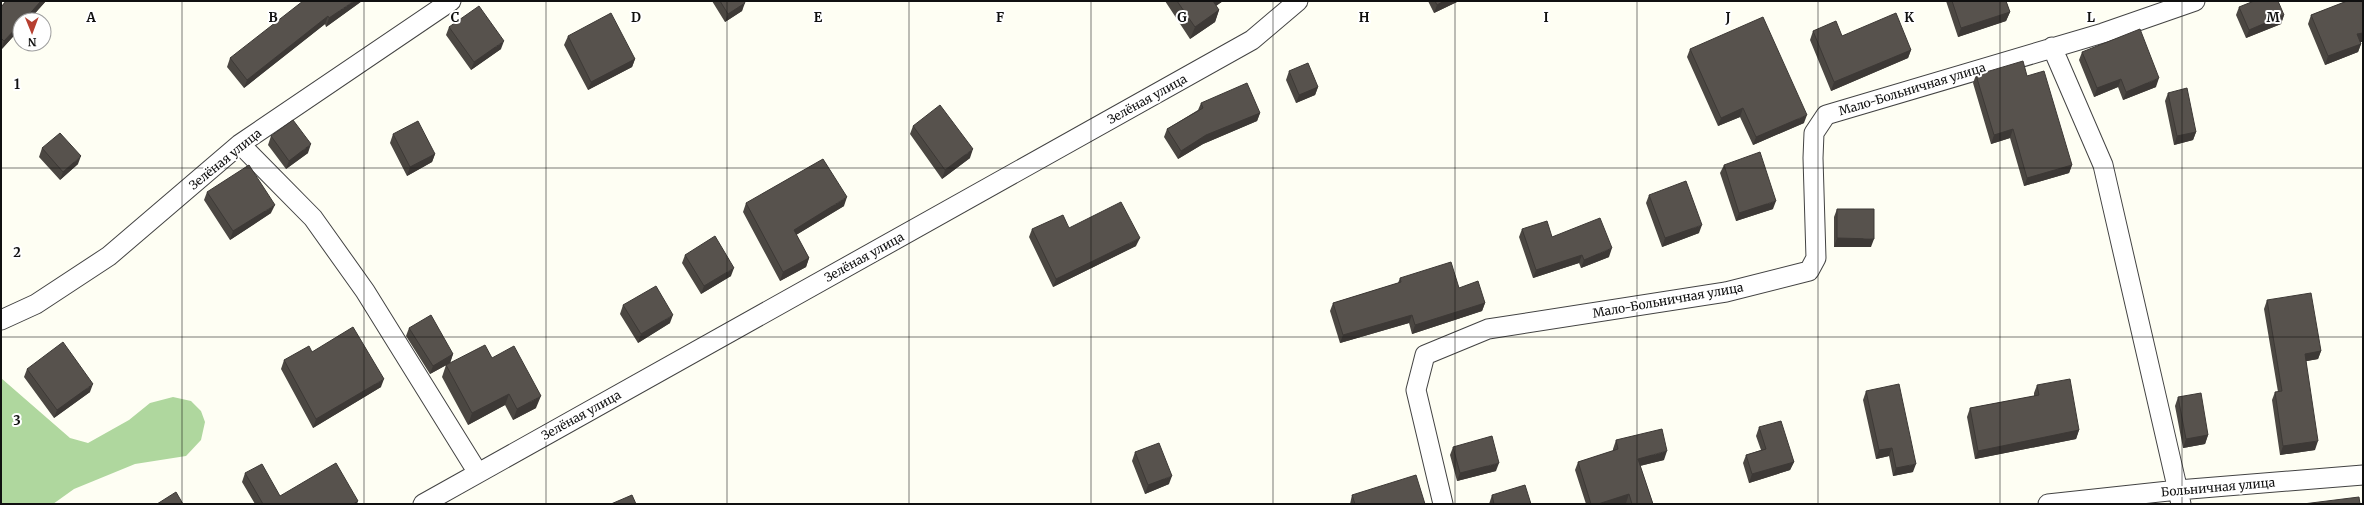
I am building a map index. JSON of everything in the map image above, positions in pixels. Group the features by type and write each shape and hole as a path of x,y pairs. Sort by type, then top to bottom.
{"street":[{"name":"Зелёная улица","path":"1,320 36,304 109,256 240,144 451,1"},
{"name":"Зелёная улица","path":"423,504 1252,40 1298,1"},
{"name":"Мало-Больничная улица","path":"1442,504 1416,390 1425,355 1488,329 1726,292 1809,271 1816,258 1813,158 1814,133 1826,115 2103,33 2195,1"},
{"path":"2052,47 2103,165 2179,497"},
{"path":"240,144 313,218 365,291 478,473"},
{"name":"Больничная улица","path":"2048,504 2179,497 2363,475"}],"green space":[{"path":"1,378 70,438 88,443 129,420 150,403 173,397 191,401 201,411 205,422 201,440 186,456 135,464 74,489 53,504 1,504"}],"building":[{"path":"6,1 41,1 31,12 12,12 12,32 4,41 1,38 1,7"},
{"path":"303,1 354,1 329,18 328,16 247,80 230,58"},
{"path":"720,1 744,1 745,3 728,14"},
{"path":"1177,1 1213,1 1219,10 1195,27"},
{"path":"1435,1 1444,1 1437,5"},
{"path":"1952,1 2006,1 2010,12 1961,28"},
{"path":"2254,1 2278,1 2284,15 2249,30 2239,7"},
{"path":"2347,1 2363,1 2363,33 2357,34 2361,44 2328,56 2311,15"},
{"path":"479,6 504,41 474,62 449,27"},
{"path":"611,13 635,59 591,82 568,36"},
{"path":"1896,13 1911,50 1834,82 1813,31 1836,21 1842,36"},
{"path":"1763,17 1807,115 1756,137 1743,108 1721,118 1690,49"},
{"path":"2140,29 2159,78 2126,92 2121,79 2097,88 2082,52"},
{"path":"2023,61 2027,76 2044,71 2072,165 2027,178 2013,129 1994,135 1976,75"},
{"path":"1308,63 1318,87 1299,95 1289,71"},
{"path":"1247,83 1260,113 1206,135 1181,151 1167,129 1203,108 1201,103"},
{"path":"2187,88 2196,132 2177,136 2168,93"},
{"path":"940,105 973,149 945,170 913,126"},
{"path":"293,120 311,144 289,161 271,136"},
{"path":"418,121 435,154 410,167 393,134"},
{"path":"60,133 81,156 63,172 42,148"},
{"path":"1760,152 1776,201 1739,213 1724,165"},
{"path":"823,159 847,197 794,230 809,258 783,272 746,203"},
{"path":"249,165 275,205 233,231 207,192"},
{"path":"1686,181 1702,225 1665,238 1649,195"},
{"path":"1121,202 1140,238 1056,279 1032,229 1063,215 1069,228"},
{"path":"1837,209 1874,209 1874,239 1837,238"},
{"path":"1600,218 1612,248 1584,260 1582,255 1536,270 1522,229 1547,221 1552,237"},
{"path":"715,236 734,268 704,286 685,255"},
{"path":"1451,262 1459,288 1478,281 1485,303 1415,325 1412,315 1343,335 1333,303 1401,282 1400,278"},
{"path":"656,286 673,315 641,334 623,305"},
{"path":"2311,293 2321,351 2305,354 2318,441 2283,446 2275,392 2282,391 2267,300"},
{"path":"431,315 453,354 433,366 409,328"},
{"path":"353,327 384,379 316,419 284,360 309,346 312,352"},
{"path":"63,342 93,384 57,410 27,369"},
{"path":"485,345 492,358 514,346 541,396 517,409 509,394 472,413 446,365"},
{"path":"2070,379 2079,430 1978,451 1970,408 2039,395 2037,385"},
{"path":"1899,384 1916,464 1896,468 1892,448 1879,450 1866,391"},
{"path":"2201,393 2208,435 2186,439 2178,397"},
{"path":"1781,421 1794,462 1752,474 1746,455 1766,449 1759,427"},
{"path":"1662,429 1667,451 1638,459 1653,504 1632,504 1629,494 1598,504 1591,504 1578,462 1618,449 1616,440"},
{"path":"1492,436 1499,463 1460,473 1453,447"},
{"path":"1159,443 1172,476 1148,485 1135,452"},
{"path":"336,463 358,501 353,504 263,504 245,473 262,464 280,496"},
{"path":"1416,475 1425,504 1355,504 1352,495"},
{"path":"1525,485 1531,504 1494,504 1492,495"},
{"path":"176,492 183,504 157,504"},
{"path":"632,495 636,504 611,504"},
{"path":"2359,497 2360,504 2303,504"}]}
